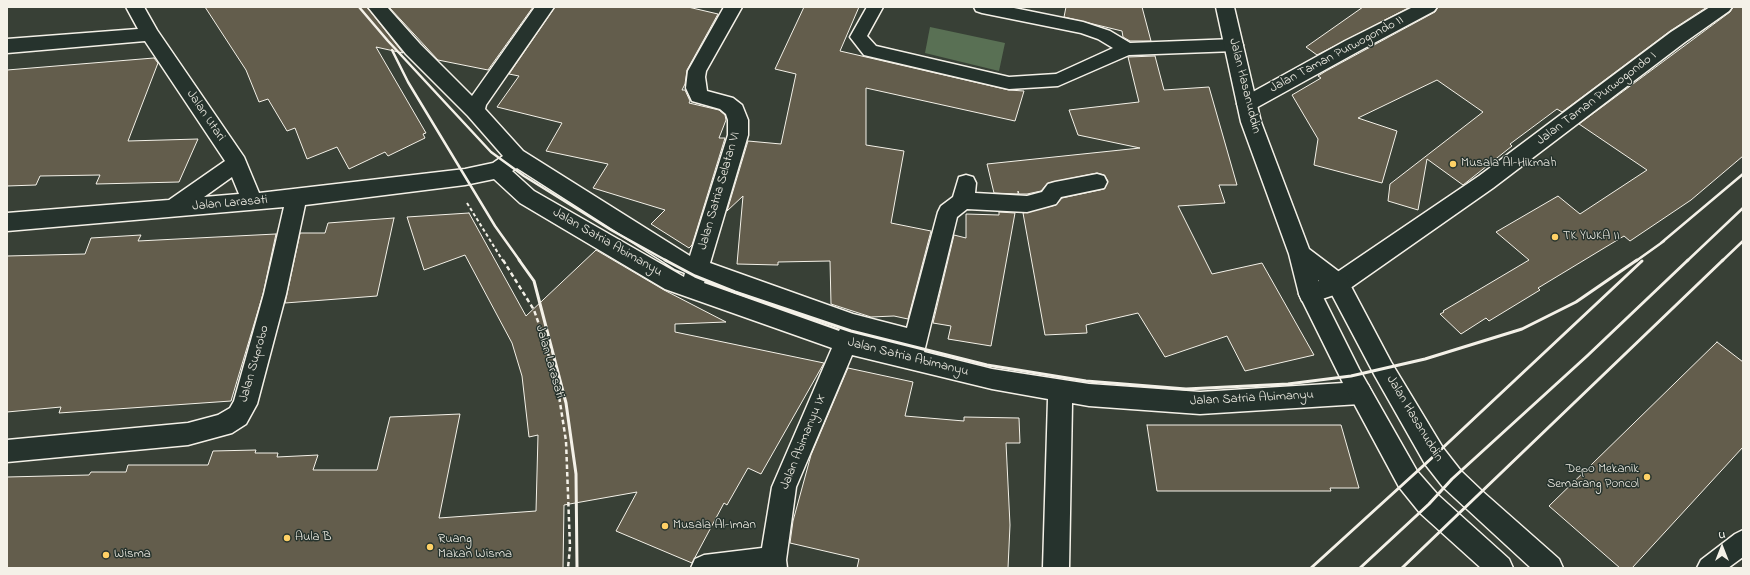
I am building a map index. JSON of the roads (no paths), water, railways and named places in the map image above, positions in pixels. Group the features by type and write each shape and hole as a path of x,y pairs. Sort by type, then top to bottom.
{"street":[{"name":"Jalan Utari","path":"135,7 150,34 237,163 252,202"},
{"path":"377,7 413,49 475,111 516,157 683,263 695,279"},
{"path":"475,111 477,103 545,7"},
{"name":"Jalan Satria Selatan VI","path":"695,279 738,136 738,120 735,110 726,103 699,96 696,88 696,77 697,71 733,7"},
{"name":"Jalan Hasanuddin","path":"1225,7 1251,122 1300,254 1310,294 1360,392 1408,479 1429,504 1500,568"},
{"name":"Jalan Taman Purwogondo II","path":"1247,104 1352,46 1428,7"},
{"name":"Jalan Taman Purwogondo I","path":"1310,294 1338,284 1486,182 1678,37 1723,7"},
{"path":"7,46 150,34"},
{"name":"Jalan Larasati","path":"7,222 296,198 452,178 498,170 516,157"},
{"path":"172,209 237,163"},
{"name":"Jalan Satria Abimanyu","path":"498,170 528,197 673,282 695,279 849,334 913,350 992,379 1089,395 1200,403 1360,392"},
{"path":"913,350 948,212 964,192 1027,204 1049,198 1055,190 1097,182"},
{"name":"Jalan Suprobo","path":"7,451 188,434 224,425 238,416 245,404 271,308 296,198"},
{"name":"Jalan Hasanuddin","path":"1300,254 1338,284 1383,369 1434,456 1452,479 1473,500 1550,568"},
{"name":"Jalan Abimanyu IX","path":"774,564 784,487 849,334"},
{"path":"1056,568 1060,390"},
{"path":"704,568 774,564"}],"lane":[{"path":"875,7 858,37 870,52 1009,83 1058,80 1127,49 1234,45"},
{"path":"982,7 1083,28 1104,35 1127,49"},
{"path":"1709,568 1743,542"}],"railway":[{"path":"359,7 388,41 491,152 524,176 611,230 667,261"},
{"path":"392,50 408,82 495,226 520,261"},
{"path":"1661,243 1743,174"},
{"path":"1687,261 1743,208"},
{"path":"1636,261 1664,241"},
{"path":"1722,261 1743,241"},
{"path":"519,260 534,281 566,403 576,474 577,568"},
{"path":"665,260 695,276 735,292 851,331 987,365 1086,381 1186,389 1288,384 1351,376 1425,359 1522,329 1576,302 1637,260"},
{"path":"1360,568 1429,504 1452,479 1587,356 1688,260"},
{"path":"1402,568 1723,260"},
{"path":"1311,568 1434,456 1642,261"}],"place":[{"name":"Musala Al-Hikmah","path":"1453,164"},
{"name":"TK YWKA II","path":"1555,237"},
{"name":"Depo Mekanik Semarang Poncol","path":"1647,477"},
{"name":"Musala Al-Iman","path":"665,526"},
{"name":"Aula B","path":"287,538"},
{"name":"Ruang Makan Wisma","path":"430,547"},
{"name":"Wisma","path":"106,555"}]}
